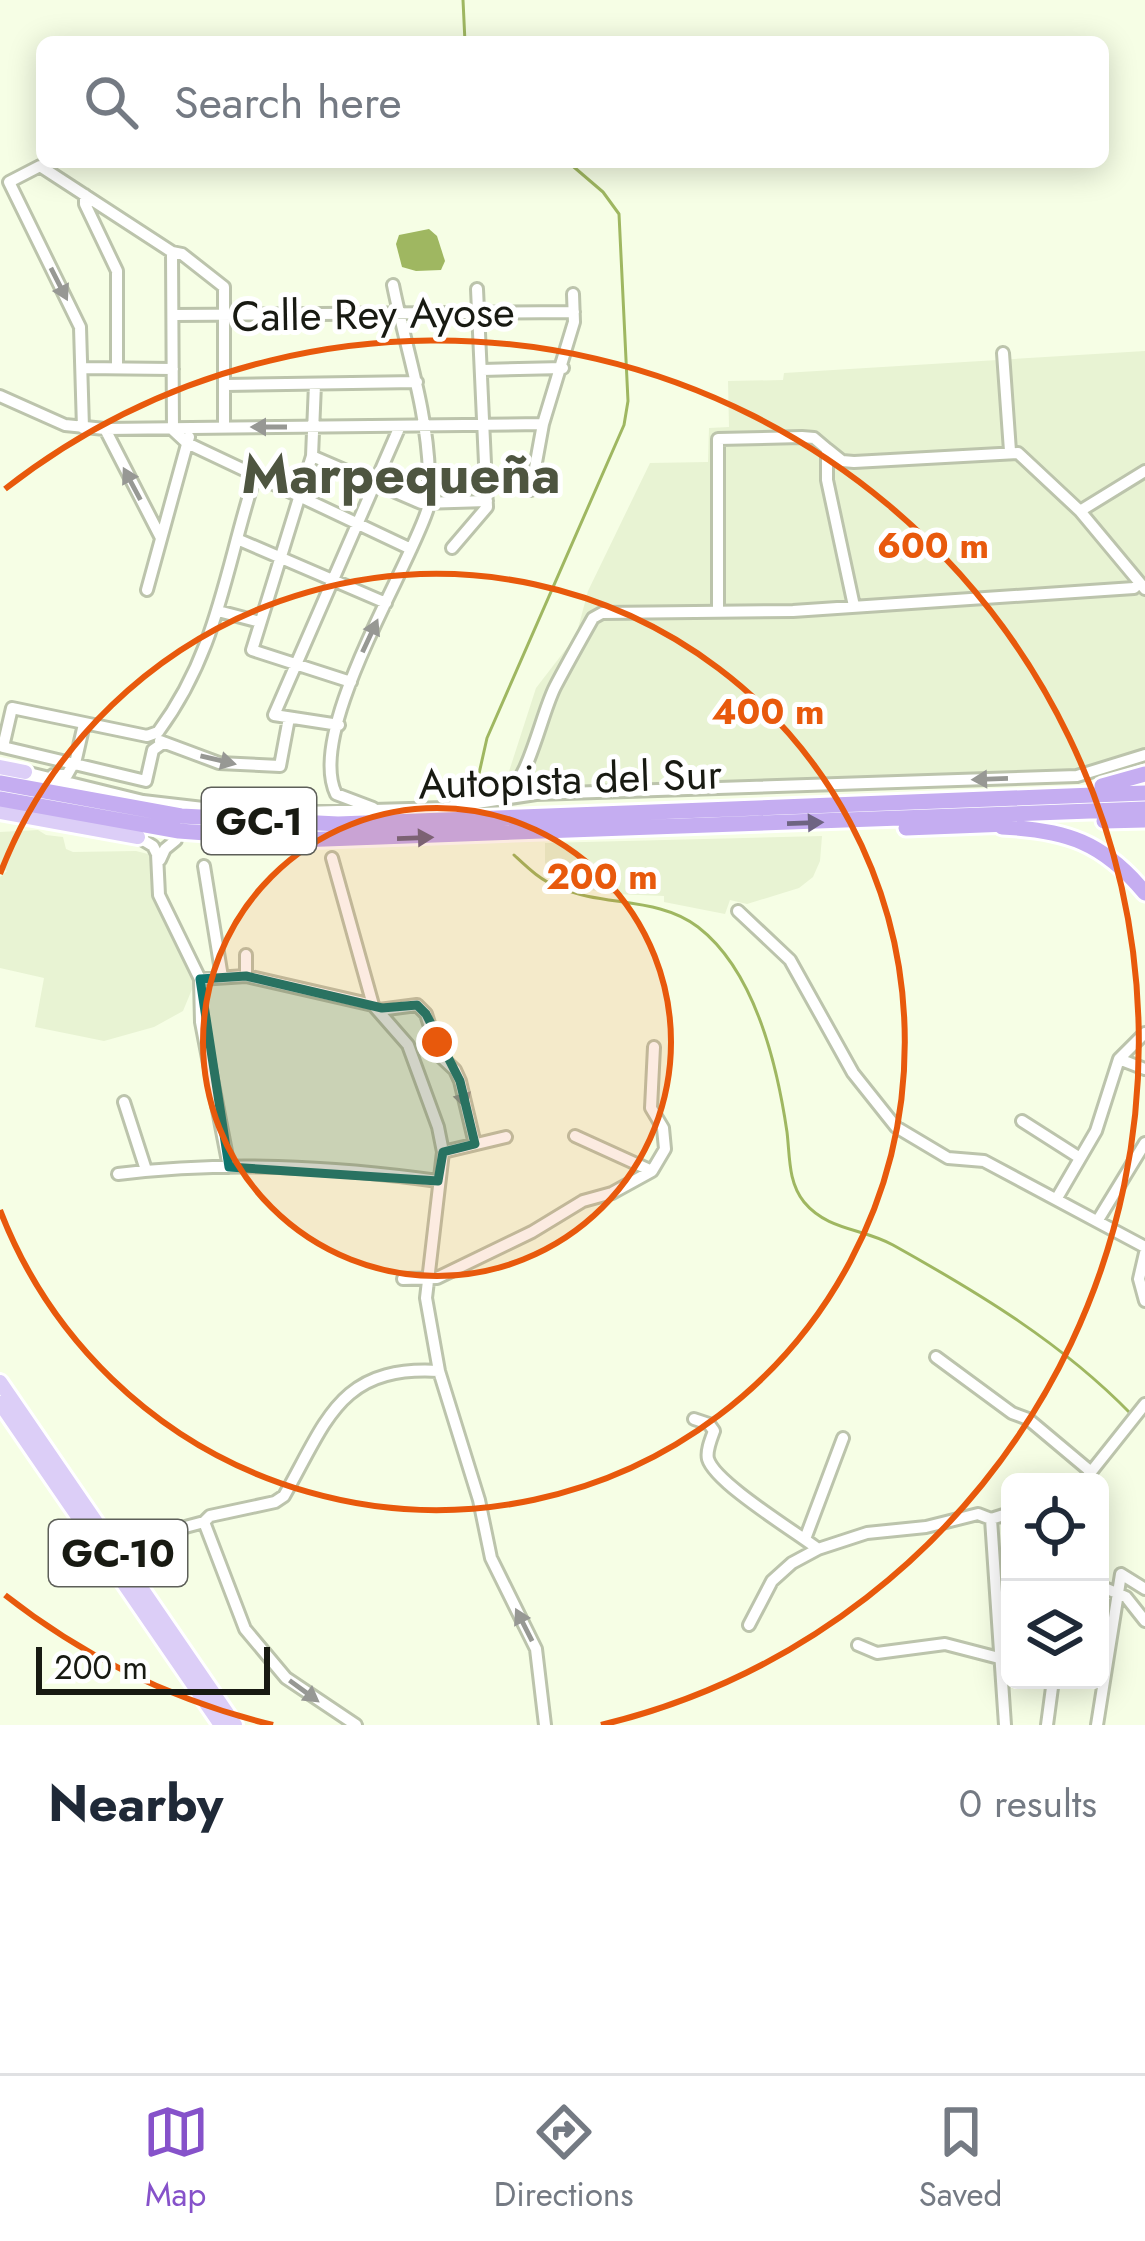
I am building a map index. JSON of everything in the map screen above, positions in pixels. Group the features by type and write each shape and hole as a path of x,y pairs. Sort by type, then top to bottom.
{"highway":[{"path":"982,798 1100,786 1145,774"},
{"name":"Autopista del Sur","path":"0,783 125,808 231,820 338,824 1145,789"},
{"path":"1100,786 1145,789"},
{"name":"Autopista del Sur","path":"0,799 178,831 298,840 1145,809"},
{"path":"445,808 521,817"},
{"path":"868,820 899,828 1145,820"},
{"path":"984,826 1063,832 1109,856 1145,893"},
{"path":"138,837 258,847 298,840"}],"main road":[{"path":"0,767 25,772"},
{"path":"0,812 138,837"},
{"path":"0,824 59,825"},
{"name":"GC-10","path":"0,1382 235,1725"},
{"name":"GC-10","path":"0,1402 221,1725"}],"street":[{"path":"36,168 10,179 10,188 80,326 83,428"},
{"path":"43,168 182,254 224,287 224,426"},
{"path":"85,195 117,271 117,368"},
{"path":"172,252 172,430"},
{"path":"382,810 345,800 333,788 331,759 351,682 429,502 428,426 393,285"},
{"path":"452,548 487,507 477,289"},
{"path":"531,490 543,424 563,368 573,294"},
{"name":"Calle Rey Ayose","path":"173,315 574,312"},
{"path":"499,802 512,793 553,690 593,618 602,613 854,606 1142,586 1080,511 1014,452 1003,352"},
{"path":"82,368 173,369"},
{"path":"482,370 563,368"},
{"path":"226,386 417,382"},
{"path":"316,384 312,456 252,650 351,682"},
{"path":"0,396 46,418 83,428 543,424"},
{"path":"339,725 274,716 400,426"},
{"path":"147,590 187,443 198,427"},
{"path":"104,429 161,538"},
{"path":"172,430 187,443 411,549"},
{"path":"718,611 718,439 814,438 842,461 854,462 1014,452"},
{"path":"827,449 827,480 854,606"},
{"path":"312,456 421,503 487,501"},
{"path":"1080,511 1145,471"},
{"path":"255,476 193,680 155,740 146,781 71,770 3,747 12,708 155,740 227,764 272,767 280,766 283,759 289,718"},
{"path":"238,539 386,603"},
{"path":"218,610 260,622"},
{"path":"71,770 84,724"},
{"path":"25,772 120,796 218,811 325,814 445,808 536,794 1077,776 1145,754"},
{"path":"25,772 71,770"},
{"path":"522,771 522,782 536,794"},
{"path":"138,837 153,846 159,895 200,979 201,1022 230,1167"},
{"path":"157,869 165,849 176,840"},
{"path":"332,858 376,1008 407,1045 424,1084 442,1151 427,1280 439,1371 500,1582 536,1649 545,1725"},
{"path":"204,866 223,977"},
{"path":"738,910 790,960 853,1072 896,1127 948,1158 984,1161 1145,1250 1140,1263 1143,1297"},
{"path":"246,955 246,976"},
{"path":"200,979 246,976 376,1008 417,1005 426,1014 440,1055 460,1081 475,1144"},
{"path":"1057,1198 1096,1131 1119,1059 1145,1034"},
{"path":"403,1279 427,1280 652,1171 665,1149 663,1129 652,1108 654,1047"},
{"path":"1119,1059 1145,1069"},
{"path":"124,1102 146,1171"},
{"path":"1022,1121 1081,1158"},
{"path":"575,1136 652,1171"},
{"path":"442,1151 506,1137"},
{"path":"1098,1220 1145,1142"},
{"path":"118,1174 263,1163 438,1181"},
{"path":"936,1358 1012,1413 1028,1419 1083,1473"},
{"path":"114,1546 274,1502 284,1496 323,1427 352,1388 399,1370 439,1371"},
{"path":"1089,1473 1143,1408"},
{"path":"694,1419 714,1431 707,1454 710,1463 750,1501 818,1549"},
{"path":"805,1539 844,1438"},
{"path":"749,1624 772,1581 818,1549 867,1533 926,1527 977,1514 991,1519 1001,1516"},
{"path":"991,1519 1005,1725"},
{"path":"204,1522 244,1629 286,1678 356,1725"},
{"path":"993,1573 1001,1574"},
{"path":"1097,1725 1121,1574 1145,1589"},
{"path":"1109,1589 1117,1591 1145,1622"},
{"path":"857,1645 877,1653 945,1644 999,1658"},
{"path":"1046,1725 1051,1689"}],"highlighted area":[{"path":"246,976 382,1008 417,1005 426,1014 460,1081 475,1144 443,1152 438,1181 229,1167 200,979"}],"shaded area":[{"path":"429,229 437,236 445,261 441,270 402,267 396,244 399,235"},
{"path":"1145,351 1145,747 1089,768 534,797 503,790 536,688 576,636 588,591 650,463 708,462 709,428 729,427 728,381 783,380 784,373"},
{"path":"38,830 63,837 66,849 73,852 152,855 195,982 183,1011 154,1027 104,1041 35,1027 44,978 0,968 0,877 7,871 0,867 0,832"},
{"path":"822,836 813,877 799,888 747,904 730,900 725,914 664,902 664,896 569,886 545,863 545,843"}],"waterway":[{"path":"463,0 465,36"},
{"path":"476,787 487,738 624,425 628,401 619,214 603,192 575,168"},
{"path":"514,855 558,887 665,910 698,927 735,968 760,1020 783,1105 792,1178 804,1202 824,1219 882,1239 988,1301 1077,1364 1131,1414"}],"district":[{"name":"Marpequeña","path":"401,474"}]}
